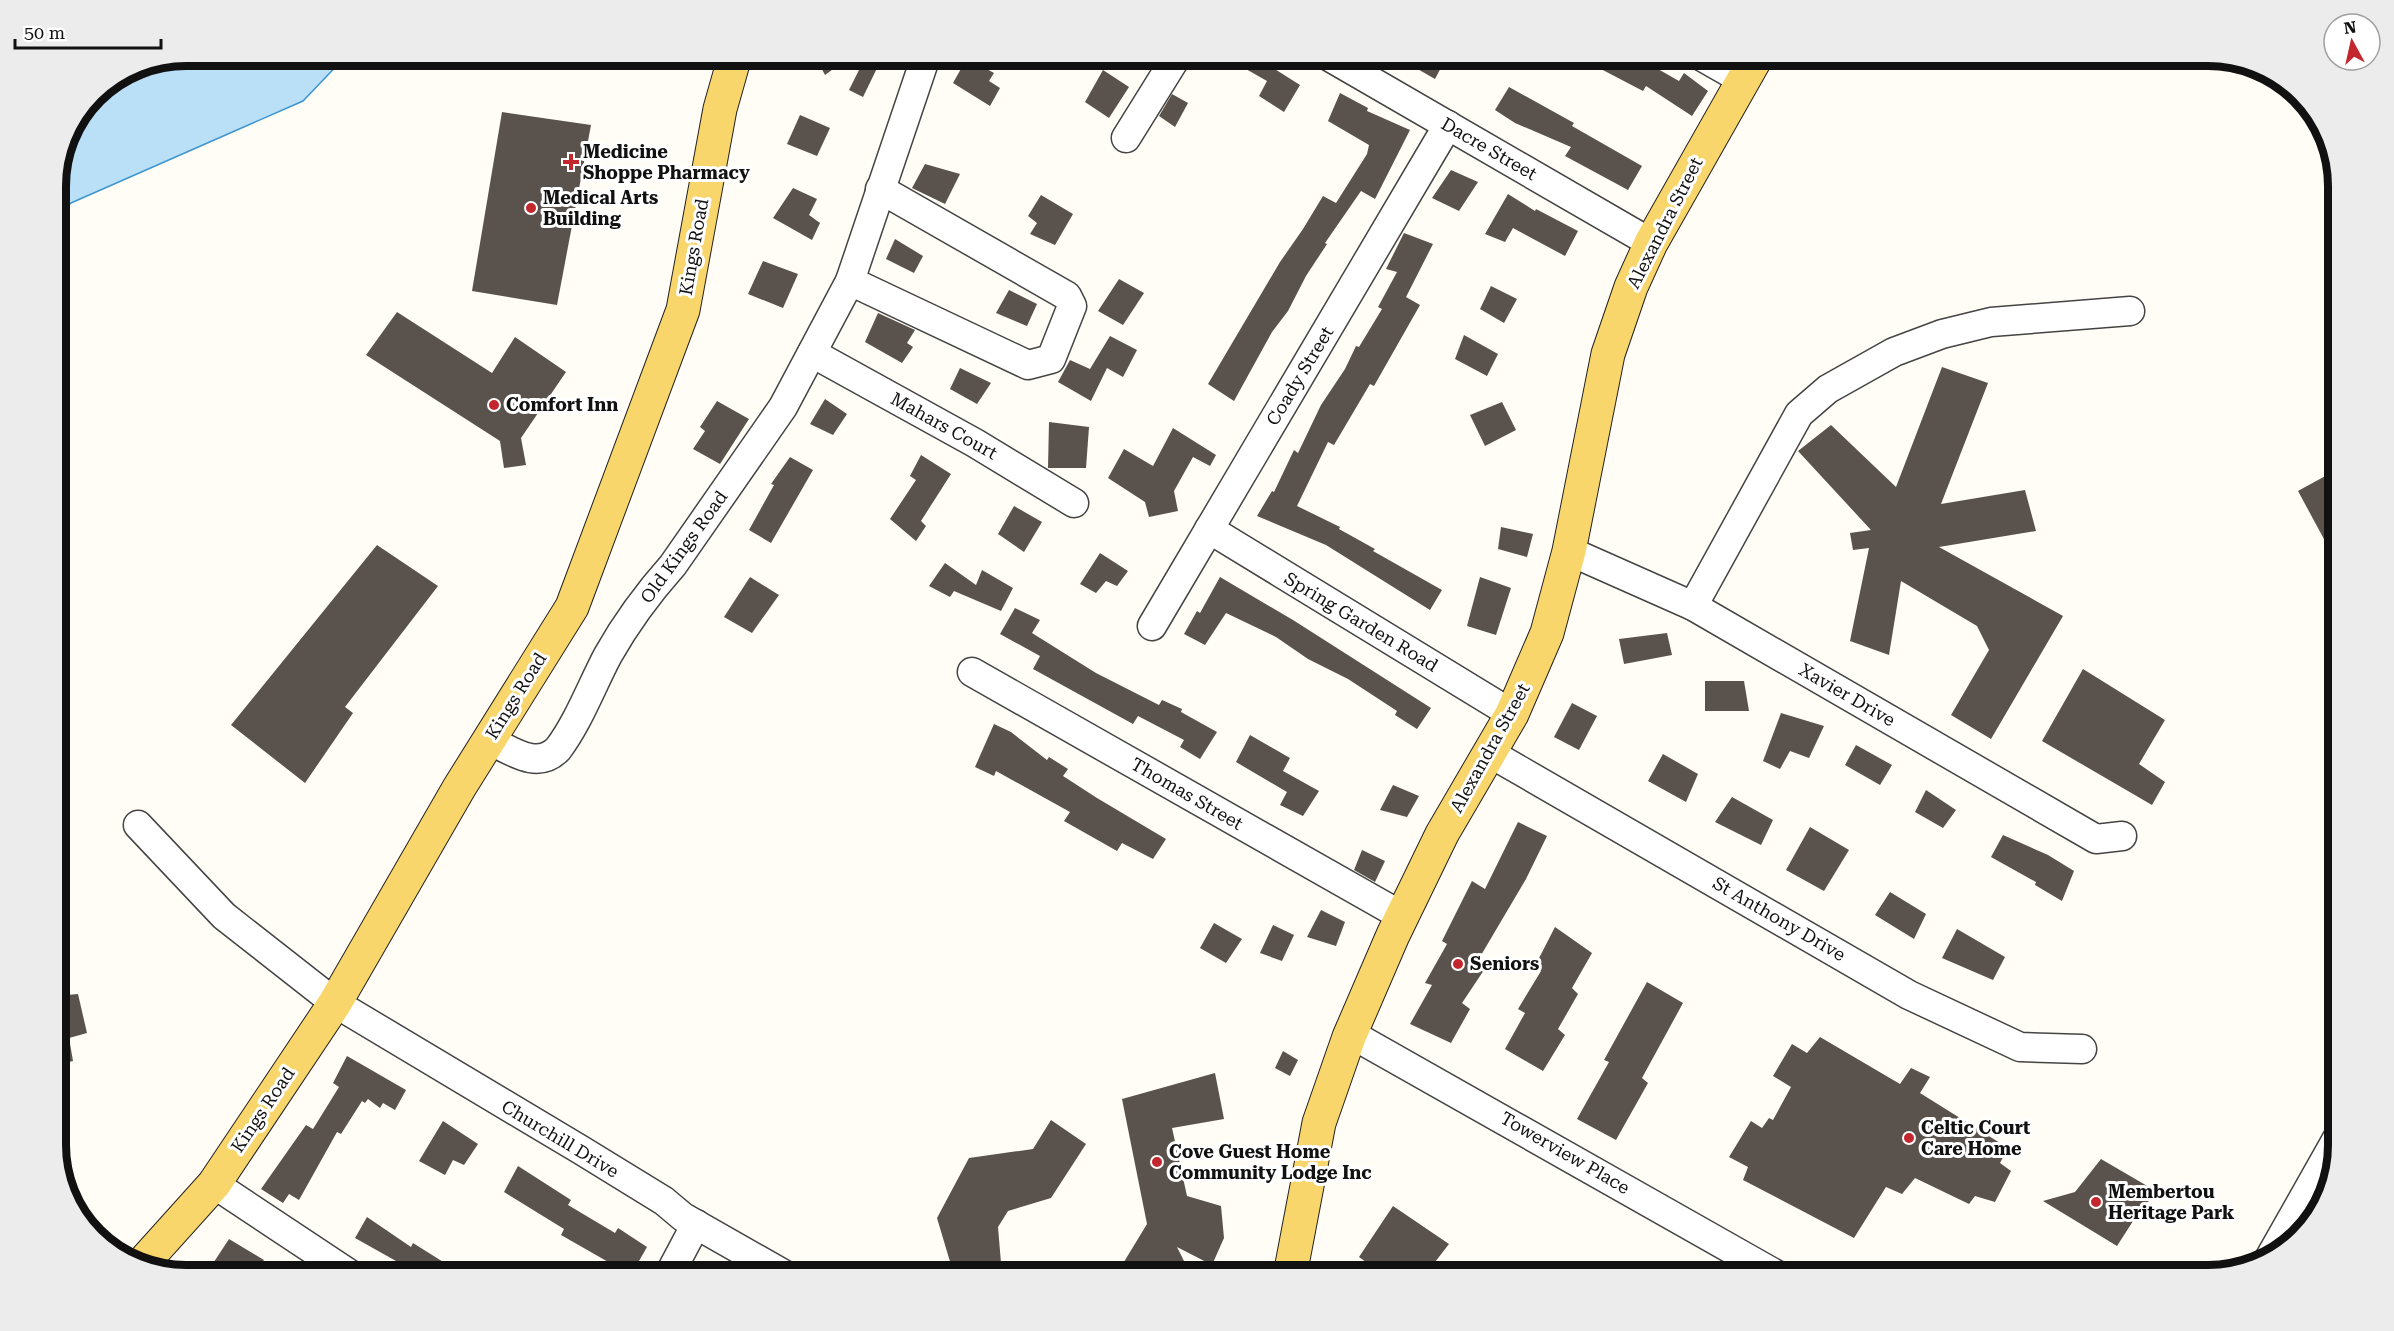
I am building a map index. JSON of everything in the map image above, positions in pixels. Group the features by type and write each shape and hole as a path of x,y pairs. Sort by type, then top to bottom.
{"main road":[{"name":"Kings Road","path":"147,1259 214,1184 335,1003 489,740 573,607 683,310 720,109 732,66"},
{"name":"Alexandra Street","path":"1292,1265 1319,1123 1351,1034 1402,916 1442,834 1512,714 1547,633 1569,551 1608,354 1631,287 1651,243 1750,68"}],"street":[{"name":"Old Kings Road","path":"489,740 529,759 547,757 558,748 610,652 656,584 673,565 752,455 783,407 850,281 923,66"},
{"path":"1126,138 1172,66"},
{"name":"Dacre Street","path":"1345,66 1651,243"},
{"name":"Coady Street","path":"1152,626 1448,125"},
{"path":"850,281 1028,365 1051,359 1069,317 1072,306 1067,296 880,189"},
{"path":"1694,606 1799,414 1828,389 1894,352 1942,334 1991,322 2130,311"},
{"name":"Mahars Court","path":"812,353 975,443 1074,503"},
{"name":"Spring Garden Road","path":"1209,529 1512,714"},
{"name":"Xavier Drive","path":"1569,551 1694,606 2096,838 2122,836"},
{"name":"Thomas Street","path":"972,672 1402,916"},
{"name":"St Anthony Drive","path":"1488,752 1909,995 2020,1047 2082,1049"},
{"name":"Churchill Drive","path":"138,825 224,916 335,1003 581,1150 696,1224 768,1265"},
{"name":"Towerview Place","path":"1351,1034 1759,1265"},
{"path":"2279,1242 2327,1156"},
{"path":"214,1184 336,1265"},
{"path":"674,1265 696,1224"}],"water":[{"path":"186,66 336,66 303,101 71,203 66,208 66,178 72,147 78,133 101,101 133,78 155,70"}],"building":[{"path":"820,66 837,66 825,75"},
{"path":"861,66 878,66 863,97 849,90"},
{"path":"963,66 981,66 994,73 989,81 1000,88 990,106 953,83"},
{"path":"1241,66 1270,66 1300,85 1284,112 1259,96 1267,81"},
{"path":"1412,66 1442,66 1435,79"},
{"path":"1595,66 1653,66 1679,81 1684,73 1708,91 1692,116 1646,86 1643,91"},
{"path":"1103,70 1129,87 1109,118 1085,102"},
{"path":"1509,87 1574,123 1572,126 1642,166 1628,190 1565,156 1571,147 1515,123 1495,110"},
{"path":"1340,93 1368,108 1367,111 1410,130 1375,199 1361,191 1325,243 1327,244 1306,276 1288,311 1272,332 1234,401 1208,384 1280,262 1323,196 1336,203 1367,154 1369,145 1328,121"},
{"path":"1172,94 1188,103 1175,127 1159,116"},
{"name":"Medical Arts Building","path":"502,112 591,125 557,305 472,291"},
{"path":"800,115 830,128 817,156 787,144"},
{"path":"925,164 960,174 945,204 912,188"},
{"path":"1451,170 1478,182 1459,211 1432,198"},
{"path":"793,188 817,199 809,215 820,223 812,240 773,218"},
{"path":"1508,194 1535,211 1536,209 1578,231 1565,256 1513,228 1505,242 1485,234"},
{"path":"1041,195 1073,214 1055,245 1030,234 1037,223 1028,216"},
{"path":"1404,233 1433,244 1406,297 1420,305 1374,386 1370,384 1334,445 1328,442 1297,506 1340,527 1339,529 1375,549 1373,551 1442,590 1430,610 1326,545 1257,516 1272,491 1274,492 1294,450 1298,453 1321,405 1345,369 1356,346 1359,347 1382,309 1378,307 1397,272 1386,269"},
{"path":"895,239 923,256 914,273 886,259"},
{"path":"763,261 798,274 783,308 748,294"},
{"path":"1119,279 1144,293 1123,325 1098,311"},
{"path":"1491,286 1517,299 1504,323 1480,309"},
{"path":"1009,290 1037,304 1027,326 996,313"},
{"name":"Comfort Inn","path":"397,312 492,373 515,337 566,372 521,438 526,465 504,468 500,441 366,355"},
{"path":"878,313 915,330 907,343 913,347 902,363 865,342"},
{"path":"1464,335 1498,354 1487,376 1455,359"},
{"path":"1110,336 1137,350 1123,377 1107,368 1091,401 1058,382 1070,360 1090,369"},
{"path":"1942,367 1988,383 1941,504 2025,490 2036,531 1939,547 2063,616 1991,739 1951,715 1989,650 1977,626 1901,581 1889,655 1850,641 1869,548 1853,550 1850,533 1871,530 1798,451 1831,425 1896,487"},
{"path":"960,368 991,383 977,404 950,389"},
{"path":"825,399 847,414 833,435 810,424"},
{"path":"717,401 749,419 720,464 693,449 705,431 700,427"},
{"path":"1502,402 1516,430 1485,446 1470,415"},
{"path":"1049,422 1089,427 1086,468 1048,468"},
{"path":"1173,428 1216,455 1210,466 1193,457 1174,491 1178,511 1149,517 1145,502 1108,478 1124,449 1153,466"},
{"path":"921,455 951,474 921,521 926,526 916,541 890,519 916,480 910,476"},
{"path":"790,457 813,470 771,543 749,530 774,485 771,484"},
{"path":"2328,474 2328,546 2298,491"},
{"path":"1014,506 1042,522 1024,552 998,534"},
{"path":"1501,527 1533,534 1527,557 1498,549"},
{"path":"377,545 438,586 345,707 353,713 305,783 231,725"},
{"path":"1100,553 1128,571 1117,586 1106,581 1096,593 1080,584"},
{"path":"945,563 976,585 982,570 1013,588 1001,611 954,591 950,597 929,586"},
{"path":"750,577 779,595 752,633 724,617"},
{"path":"1220,577 1293,620 1431,708 1417,729 1395,715 1397,711 1348,679 1308,659 1276,637 1226,613 1205,645 1184,634 1197,611 1200,613"},
{"path":"1480,577 1511,588 1496,635 1467,626"},
{"path":"1015,608 1040,620 1032,633 1096,673 1159,705 1162,700 1182,709 1181,712 1217,732 1200,759 1180,747 1184,740 1138,716 1133,724 1033,669 1040,656 1000,634"},
{"path":"1667,633 1672,655 1624,664 1619,639"},
{"path":"2083,669 2165,720 2139,764 2165,782 2152,805 2042,741"},
{"path":"1705,681 1744,681 1749,711 1705,711"},
{"path":"1572,703 1597,716 1579,750 1554,737"},
{"path":"1781,713 1824,726 1809,758 1790,751 1780,769 1763,761"},
{"path":"994,724 1011,732 1047,760 1049,757 1068,769 1063,776 1166,839 1153,859 1122,843 1117,851 1064,821 1070,812 996,771 994,776 975,767"},
{"path":"1250,735 1290,758 1283,771 1319,791 1303,816 1280,805 1287,792 1236,762"},
{"path":"1856,745 1892,765 1880,785 1845,765"},
{"path":"1663,754 1698,774 1686,802 1648,781"},
{"path":"1393,785 1419,796 1407,817 1380,810"},
{"path":"1926,790 1956,810 1943,828 1915,812"},
{"path":"1732,797 1773,820 1761,845 1715,822"},
{"name":"Seniors","path":"1518,822 1547,836 1526,879 1477,962 1486,967 1462,1003 1470,1009 1451,1043 1410,1024 1432,985 1425,983 1447,944 1442,941 1472,881 1485,889"},
{"path":"1810,827 1849,850 1824,891 1786,870"},
{"path":"2003,835 2048,855 2074,871 2062,901 2035,885 2036,882 1991,857"},
{"path":"1362,850 1385,861 1375,882 1354,870"},
{"path":"1890,892 1926,914 1914,939 1875,915"},
{"path":"1321,910 1345,922 1336,946 1307,937"},
{"path":"1214,923 1242,939 1226,963 1200,948"},
{"path":"1273,925 1294,935 1282,961 1260,953"},
{"name":"Seniors","path":"1555,927 1592,953 1572,988 1578,994 1558,1029 1565,1035 1543,1071 1505,1049 1525,1013 1518,1009 1541,971 1535,966"},
{"path":"1957,929 2005,957 1993,980 1942,958"},
{"path":"1647,982 1683,1003 1642,1078 1648,1083 1616,1140 1577,1119 1609,1062 1604,1060"},
{"path":"78,994 87,1033 69,1038 73,1061 66,1063 66,995"},
{"name":"Celtic Court Care Home","path":"1820,1037 1900,1084 1911,1068 1930,1077 1920,1093 2008,1148 2000,1163 2011,1171 1995,1202 1975,1196 1969,1204 1915,1178 1902,1194 1886,1187 1854,1238 1743,1180 1748,1167 1729,1157 1751,1121 1762,1128 1769,1118 1773,1120 1791,1087 1773,1076 1792,1044 1807,1053"},
{"path":"1283,1051 1298,1060 1290,1076 1275,1068"},
{"path":"347,1056 406,1090 395,1110 383,1103 380,1108 368,1099 365,1103 362,1101 341,1134 337,1132 299,1200 289,1194 283,1203 261,1189 306,1125 313,1129 339,1087 333,1083"},
{"name":"Cove Guest Home Community Lodge Inc","path":"1215,1073 1224,1119 1172,1128 1187,1196 1221,1206 1224,1238 1212,1265 1177,1247 1186,1265 1122,1265 1147,1224 1122,1099"},
{"path":"1051,1120 1086,1144 1051,1198 1008,1211 998,1227 1001,1265 951,1265 937,1218 969,1158 1033,1149"},
{"path":"443,1121 478,1144 464,1165 453,1160 445,1175 419,1161"},
{"name":"Membertou Heritage Park","path":"2101,1159 2161,1194 2144,1204 2117,1246 2043,1201 2075,1192"},
{"path":"518,1166 571,1200 568,1205 615,1233 618,1228 647,1247 637,1265 614,1265 561,1235 564,1229 504,1192"},
{"path":"1393,1206 1449,1244 1433,1265 1370,1265 1359,1257"},
{"path":"367,1217 411,1247 413,1243 448,1265 403,1265 355,1238"},
{"path":"229,1239 264,1260 261,1265 212,1265"}],"place":[{"name":"Medicine Shoppe Pharmacy","path":"571,162"},
{"name":"Medical Arts Building","path":"531,208"},
{"name":"Comfort Inn","path":"494,405"},
{"name":"Seniors","path":"1458,964"},
{"name":"Celtic Court Care Home","path":"1909,1138"},
{"name":"Cove Guest Home Community Lodge Inc","path":"1157,1162"},
{"name":"Membertou Heritage Park","path":"2096,1202"}]}
